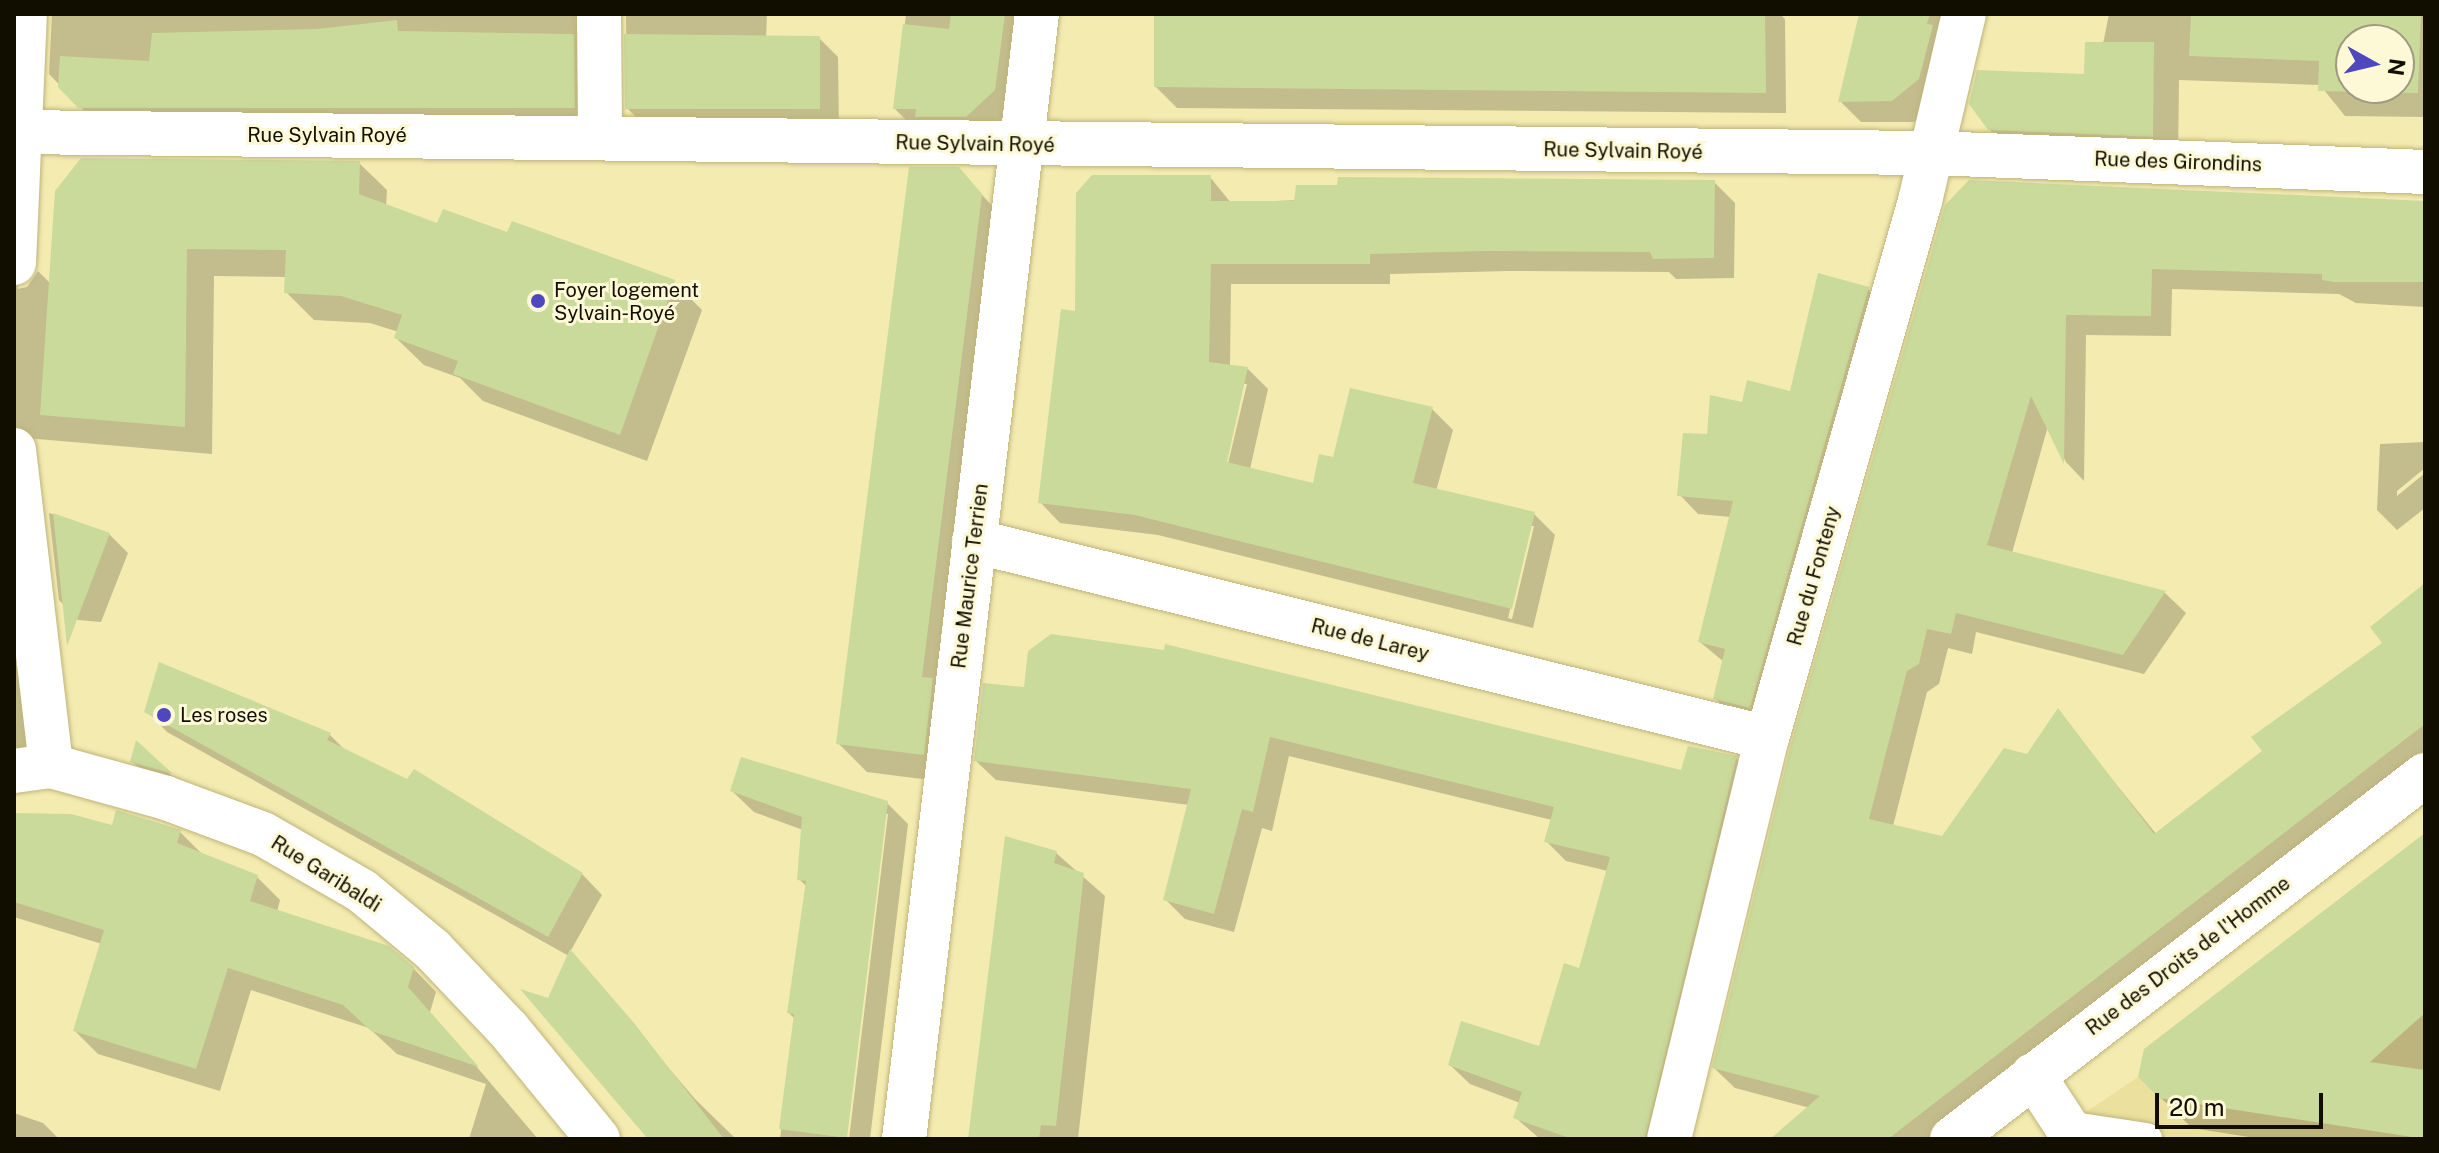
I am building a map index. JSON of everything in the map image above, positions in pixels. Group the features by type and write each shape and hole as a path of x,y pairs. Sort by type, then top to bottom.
{"street":[{"path":"14,263 16,132 25,14"},
{"path":"599,14 600,138"},
{"name":"Rue Maurice Terrien","path":"904,1139 1037,14"},
{"name":"Rue du Fonteny","path":"1669,1139 1767,738 1931,153 1964,14"},
{"name":"Rue Sylvain Royé","path":"16,132 1931,153"},
{"name":"Rue des Girondins","path":"1931,153 2425,172"},
{"path":"14,450 33,769"},
{"name":"Rue de Larey","path":"974,541 1767,738"},
{"name":"Rue Garibaldi","path":"33,769 166,798 263,834 362,891 433,950 508,1029 598,1139"},
{"name":"Rue des Droits de l'Homme","path":"1952,1139 2425,775"},
{"path":"2033,1075 2067,1127"}],"lane":[{"path":"2067,1127 2146,1139"}],"shaded area":[{"path":"2425,833 2425,1139 2046,1139 2138,1077 2144,1050"}],"building":[{"path":"951,14 1005,14 995,90 966,117 915,117 916,109 893,109 903,24 949,29"},
{"path":"1154,14 1765,14 1766,93 1154,87"},
{"path":"1859,14 1930,14 1927,24 1933,25 1919,79 1892,101 1838,102"},
{"path":"2191,14 2421,14 2418,93 2415,93 2415,24 2335,24 2335,91 2318,91 2319,61 2189,56"},
{"path":"397,20 398,31 574,34 575,108 78,108 58,87 60,56 149,61 152,33 317,29"},
{"path":"624,34 820,36 820,109 625,109"},
{"path":"2085,42 2154,42 2153,137 1988,130 1969,104 1977,70 2084,74"},
{"path":"81,158 360,161 359,194 437,223 443,209 507,232 512,221 675,280 620,435 453,374 458,361 394,338 402,315 341,296 284,293 286,250 187,249 185,427 40,415 55,191"},
{"path":"909,167 959,167 982,194 922,677 933,678 924,755 836,744"},
{"path":"1092,175 1211,175 1211,201 1294,201 1296,185 1337,185 1338,177 1715,180 1714,258 1653,259 1650,252 1486,251 1370,254 1370,264 1211,264 1209,362 1248,367 1227,462 1313,483 1319,454 1333,457 1350,388 1433,407 1413,483 1535,512 1512,609 1135,515 1038,503 1061,309 1075,311 1076,193"},
{"path":"1969,180 2425,201 2425,282 2334,282 2322,280 2322,274 2152,269 2151,316 2066,315 2064,464 2031,396 1987,545 2166,591 2123,655 1956,613 1951,634 1927,629 1919,664 1907,671 1869,819 1942,836 2004,748 2027,754 2058,708 2154,834 2262,751 2251,737 2382,643 2370,627 2425,583 2425,724 1888,1139 1770,1139 1820,1096 1712,1068 1791,744 1945,205"},
{"path":"1818,273 1869,287 1750,708 1713,699 1725,649 1698,642 1733,501 1677,496 1683,433 1707,434 1710,395 1742,402 1747,380 1790,391"},
{"path":"53,513 110,533 67,646"},
{"path":"1051,634 1164,650 1165,644 1681,770 1688,746 1737,756 1645,1139 1572,1139 1513,1118 1522,1092 1448,1065 1461,1021 1539,1046 1564,963 1579,968 1610,857 1544,842 1554,807 1270,737 1253,812 1242,809 1214,914 1163,900 1191,789 974,761 983,683 1024,687 1028,651"},
{"path":"159,662 331,733 327,740 407,779 414,769 583,873 548,937 144,712"},
{"path":"136,740 173,774 130,762"},
{"path":"741,757 888,801 847,1138 779,1129 794,1014 787,1013 806,881 797,880 802,817 730,791"},
{"path":"116,810 181,830 177,843 258,875 250,901 389,946 414,967 408,987 479,1067 371,1031 343,1005 228,968 196,1069 73,1031 104,930 14,902 14,813 71,814 112,825"},
{"path":"2425,833 2425,1013 2370,1062 2425,1070 2425,1139 2159,1098 2138,1077 2144,1049"},
{"path":"1005,836 1057,851 1054,863 1084,873 1056,1126 1041,1125 1039,1139 968,1139"},
{"path":"570,949 634,1023 724,1139 648,1139 520,989 548,998"}],"place":[{"name":"Foyer logement Sylvain-Royé","path":"538,301"},
{"name":"Les roses","path":"164,715"}]}
